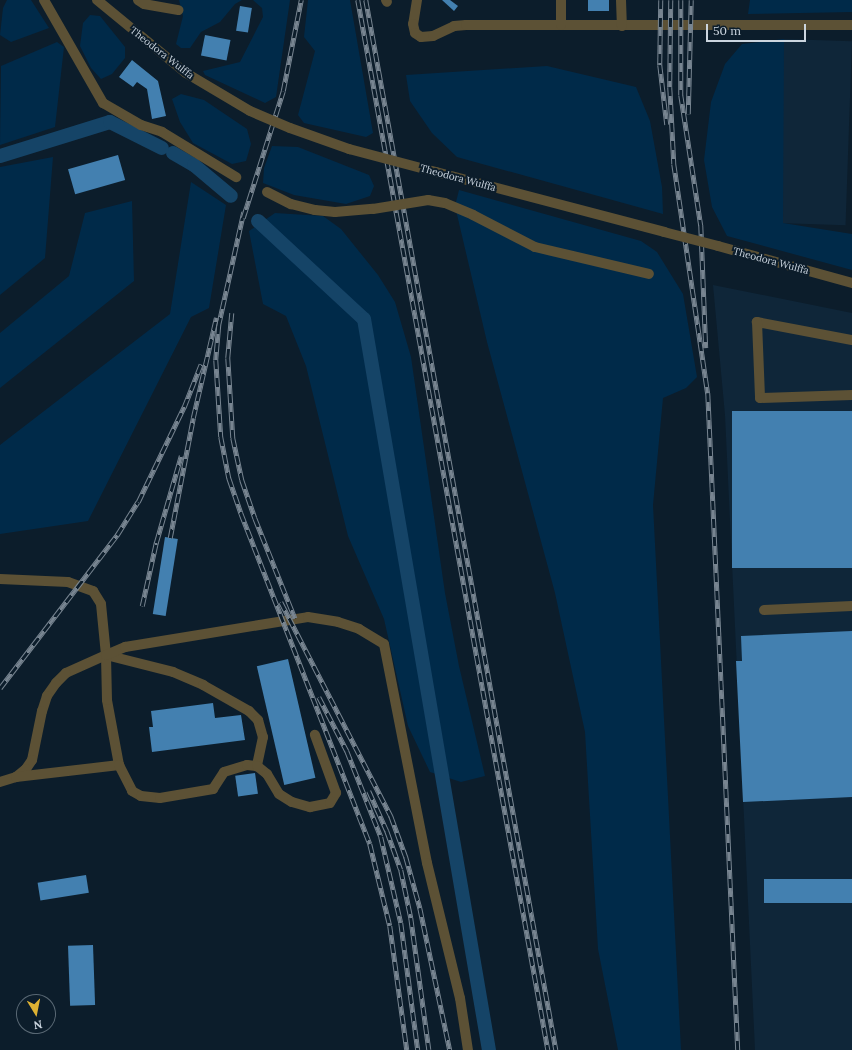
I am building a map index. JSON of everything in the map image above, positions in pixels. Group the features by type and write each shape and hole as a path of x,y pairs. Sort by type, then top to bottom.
{"street":[{"path":"44,0 103,103 141,125 162,132 236,177"},
{"name":"Theodora Wulffa","path":"97,0 186,73 250,111 290,128 349,149 718,246 852,283"},
{"path":"138,0 144,4 178,10"},
{"path":"417,0 413,24 415,33 421,37 433,36 454,26 466,25 852,25"},
{"path":"561,0 561,25"},
{"path":"621,0 622,26"},
{"path":"267,192 291,204 315,210 335,212 373,209 428,200 445,203 473,215 535,247 649,274"},
{"path":"852,340 757,322 760,398 852,395"},
{"path":"0,579 68,582 93,591 101,604 106,655 107,700 119,765 132,791 141,796 160,798 213,789 224,772 236,766 257,766 267,774 279,794 292,802 310,807 330,803 336,793 315,735"},
{"path":"764,610 852,606"},
{"path":"16,777 26,769 32,760 42,711 52,689 66,673 125,647 308,618 338,622 358,629 384,644 427,863 460,998 468,1050"},
{"path":"106,655 173,672 203,685 249,711 258,720 263,737 257,766"},
{"path":"0,782 16,777 119,765"}],"shaded area":[{"path":"7,0 31,0 49,28 11,42 0,35 3,8"},
{"path":"179,0 242,0 235,4 220,22 201,32 190,48 181,48 176,44 183,16"},
{"path":"253,0 290,0 276,97 265,103 205,75 203,71 240,62 263,17 262,8"},
{"path":"308,0 350,0 373,133 366,137 304,123 298,115 315,51 304,37"},
{"path":"750,0 852,0 852,12 748,14"},
{"path":"90,15 100,16 125,47 125,58 112,74 101,79 91,68 80,46 83,23"},
{"path":"784,39 852,41 846,225 778,223"},
{"path":"784,39 783,223 852,234 852,270 727,236 712,207 704,160 711,102 725,64 742,44"},
{"path":"57,42 64,47 55,127 0,145 1,66"},
{"path":"547,66 636,87 650,121 662,187 663,214 457,157 432,133 410,101 406,75"},
{"path":"181,94 204,100 247,129 251,144 246,161 232,164 193,143 180,122 172,99"},
{"path":"272,146 298,147 369,175 374,186 370,196 346,204 294,195 263,183 264,168"},
{"path":"53,157 45,258 0,295 0,167"},
{"path":"191,182 226,205 209,308 191,317 88,521 0,534 0,445 170,314"},
{"path":"459,190 641,241 657,252 683,294 697,377 686,388 663,398 653,505 681,1050 618,1050 598,949 585,732 555,593 487,342 455,206"},
{"path":"132,201 134,281 0,388 0,333 69,276 85,213"},
{"path":"275,213 323,216 341,229 378,275 395,302 411,357 445,593 459,666 485,776 461,782 430,772 408,726 384,619 348,536 306,366 286,316 263,304 249,231"},
{"path":"713,285 852,313 852,1050 755,1050 725,415"}],"building":[{"path":"442,0 450,0 458,6 454,11"},
{"path":"588,0 609,0 609,11 588,11"},
{"path":"240,6 252,8 248,33 236,31"},
{"path":"205,35 231,40 227,61 201,56"},
{"path":"132,60 158,81 166,116 152,119 147,89 137,82 133,87 119,77"},
{"path":"118,155 125,180 75,194 68,169"},
{"path":"732,411 852,411 852,568 732,568"},
{"path":"165,537 178,539 166,616 153,614"},
{"path":"852,631 852,797 743,802 736,661 742,661 741,636"},
{"path":"288,659 315,778 284,785 257,666"},
{"path":"213,703 215,718 241,715 245,740 152,752 149,727 153,727 151,711"},
{"path":"255,773 258,794 238,797 235,776"},
{"path":"86,875 89,893 40,900 38,883"},
{"path":"764,879 852,879 852,903 764,903"},
{"path":"93,945 95,1005 70,1006 68,946"}],"waterway":[{"path":"0,156 110,122 162,148"},
{"path":"173,153 194,165 231,196"},
{"path":"258,221 364,319 489,1050"}],"railway":[{"path":"243,218 283,91 301,0"},
{"path":"358,0 548,1050"},
{"path":"366,0 556,1050"},
{"path":"661,0 660,65 667,125"},
{"path":"671,0 670,87 674,164 708,393 738,1050"},
{"path":"681,0 681,95 701,225 706,348"},
{"path":"688,114 691,0"},
{"path":"244,212 219,325 216,360 221,437 229,478 241,513 370,844 390,926 407,1050"},
{"path":"232,313 228,358 233,438 242,480 255,518 295,618"},
{"path":"170,538 193,418 216,318"},
{"path":"0,688 117,535 138,502 184,407 201,364"},
{"path":"142,606 156,543 181,456"},
{"path":"281,602 391,816 406,857 420,908 450,1050"},
{"path":"319,697 347,751 381,837 401,923 418,1050"},
{"path":"369,791 387,831 401,870 411,918 429,1050"}]}
